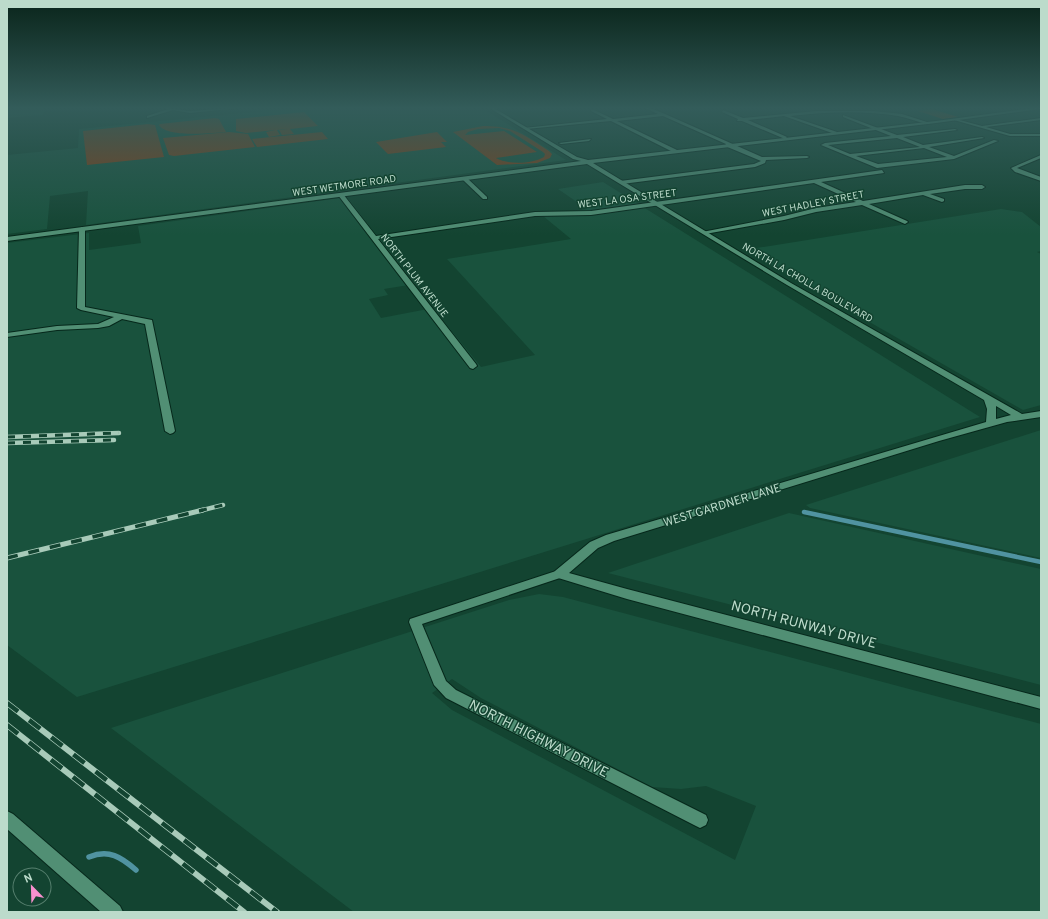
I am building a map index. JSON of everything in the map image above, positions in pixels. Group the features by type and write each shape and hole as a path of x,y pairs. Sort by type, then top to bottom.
{"street":[{"name":"NORTH LA CHOLLA BOULEVARD","path":"562,150 575,158 584,157 622,182 659,203 789,284 1019,416"},
{"name":"WEST WETMORE ROAD","path":"7,239 464,178 584,157 621,158 685,150"},
{"path":"740,150 761,159 808,157"},
{"path":"836,150 877,166 954,158 975,150"},
{"path":"849,155 896,150"},
{"path":"931,150 954,158"},
{"path":"1041,156 1012,168 1041,179"},
{"path":"622,182 755,165 764,162 761,159"},
{"name":"WEST LA OSA STREET","path":"374,238 535,214 591,213 882,172"},
{"path":"464,178 485,198"},
{"path":"814,181 905,222"},
{"name":"WEST HADLEY STREET","path":"705,232 784,218 816,210 965,187 982,187"},
{"name":"WEST HADLEY STREET","path":"925,194 942,200"},
{"name":"NORTH PLUM AVENUE","path":"341,195 473,366"},
{"path":"82,229 81,308 149,322 170,431"},
{"path":"7,335 60,328 98,327 112,323 121,316"},
{"path":"988,398 992,409 991,423"},
{"name":"WEST GARDNER LANE","path":"415,622 559,574 594,545 610,538 991,423 1019,416 1041,414"},
{"name":"NORTH RUNWAY DRIVE","path":"559,574 627,594 1041,703"},
{"name":"NORTH HIGHWAY DRIVE","path":"415,622 441,685 451,694 700,820"},
{"path":"7,819 114,912"}],"shaded area":[{"path":"59,150 550,150 566,160 86,225 88,191 50,196 47,229 7,234 7,155"},
{"path":"85,150 162,150 164,157 87,165"},
{"path":"167,150 229,150 174,156 169,155"},
{"path":"384,150 422,150 388,154"},
{"path":"477,150 534,150 537,152 496,158 513,163 533,161 544,157 545,154 540,150 547,150 552,154 550,158 537,163 497,165"},
{"path":"603,182 980,417 77,697 7,645 7,243 89,233 89,250 141,243 138,226 347,197 415,284 384,289 388,295 369,299 381,318 433,308 481,367 535,355 447,259 571,239 543,216 587,209 558,189"},
{"path":"1001,209 1022,212 1041,227 1041,251 1037,252 1041,254 1041,405 1023,410 744,250"},
{"path":"1041,430 1041,558 810,508 806,505"},
{"path":"789,513 1041,569 1041,685 608,573"},
{"path":"539,594 563,597 1041,724 1041,912 354,912 111,728 509,600","holes":["452,679 481,698 652,787 681,789 706,786 756,806 735,860 452,710 432,693"]}],"waterway":[{"path":"804,512 1041,562"},
{"path":"89,857 109,854 120,858 136,870"}],"railway":[{"path":"7,437 119,433"},
{"path":"7,443 114,440"},
{"path":"203,510 223,505"},
{"path":"7,558 203,510"},
{"path":"199,511 203,510"},
{"path":"7,703 277,912"},
{"path":"7,725 244,912"}]}
